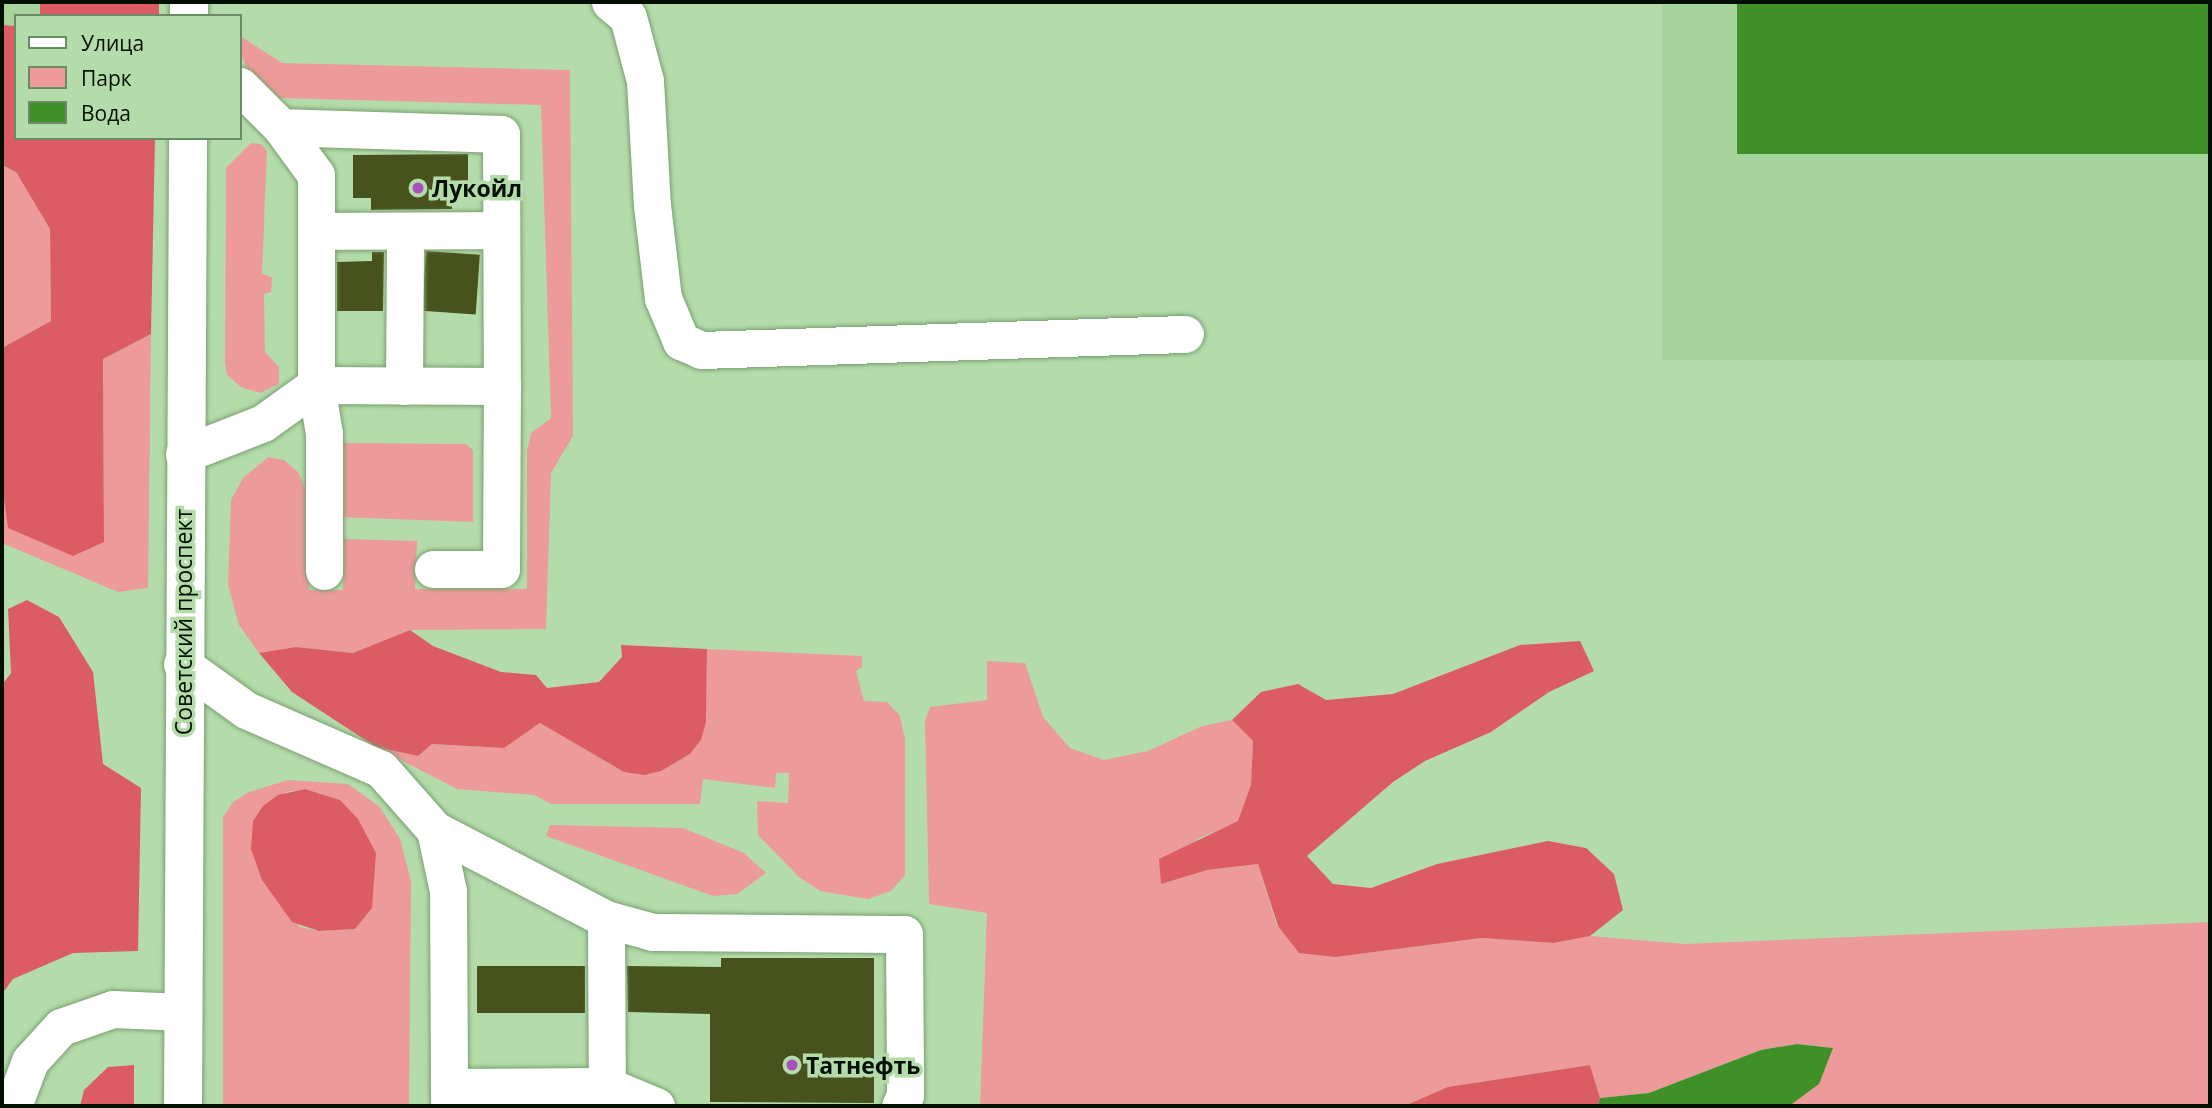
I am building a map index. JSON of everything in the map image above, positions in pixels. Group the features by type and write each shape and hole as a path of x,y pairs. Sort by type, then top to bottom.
{"main road":[{"name":"Советский проспект","path":"183,1106 182,664 188,140"}],"lane":[{"path":"610,2 628,17 645,81 652,205 663,298 681,341 701,350 1185,334"},
{"path":"242,88 281,127 316,175 316,385 324,434 324,571"},
{"path":"281,127 500,134 500,569 433,569"},
{"path":"316,231 501,230"},
{"path":"404,386 405,231"},
{"path":"184,454 262,423 316,385 502,386"},
{"path":"182,664 246,710 381,769 435,830 606,919 653,932 904,934 905,1095 900,1106"},
{"path":"435,830 448,891 449,1097 607,1086 656,1106"},
{"path":"606,919 607,1086"},
{"path":"13,1106 30,1061 61,1027 113,1009 183,1012"}],"shaded area":[{"path":"2,2 40,2 40,14 14,14 14,26 2,25"},
{"path":"40,2 159,2 159,14 40,14"},
{"path":"1662,2 2210,2 2210,360 1662,360"},
{"path":"2,25 14,26 14,140 155,140 151,334 103,359 104,542 73,556 8,528 2,485 2,348 51,321 50,229 16,172 2,165"},
{"path":"27,600 59,617 93,672 103,764 141,788 138,951 73,953 13,979 2,994 2,685 11,673 8,609"},
{"path":"410,630 433,646 501,672 536,675 547,688 599,682 622,657 621,645 707,649 706,722 701,740 690,754 661,771 644,775 624,772 540,723 504,748 432,744 418,756 376,747 292,692 259,653 296,647 353,653"},
{"path":"1580,641 1594,671 1549,692 1491,732 1425,761 1393,782 1307,856 1333,884 1371,888 1437,864 1548,841 1586,848 1614,874 1623,910 1590,936 1554,943 1481,938 1336,957 1299,953 1278,926 1258,864 1207,870 1161,884 1159,859 1238,821 1251,785 1253,741 1232,720 1261,692 1298,684 1326,700 1393,694 1520,645"},
{"path":"305,789 340,800 358,819 376,853 372,908 355,929 319,931 292,922 262,880 251,849 253,821 263,806 278,795"},
{"path":"134,1065 134,1106 80,1106 84,1090 108,1067"},
{"path":"1590,1065 1600,1098 1598,1106 1404,1106 1448,1087"}],"green space":[{"path":"242,37 282,63 570,70 573,436 551,473 546,629 410,630 353,653 296,647 259,653 239,625 228,585 231,500 243,478 268,457 284,460 298,472 309,496 309,590 343,590 344,539 417,541 415,589 527,589 527,451 531,433 551,418 541,105 279,98 248,71 242,57"},
{"path":"251,143 261,144 267,151 262,274 272,277 271,292 264,294 265,352 279,367 279,384 260,393 241,387 227,375 225,363 226,168"},
{"path":"2,165 16,172 50,229 51,321 2,348"},
{"path":"151,334 148,588 118,592 2,543 2,485 104,542 103,359"},
{"path":"342,443 466,444 473,450 473,522 338,517 337,448"},
{"path":"707,649 862,656 862,667 856,671 864,701 887,702 900,716 905,739 905,875 891,891 868,899 820,891 799,877 758,835 757,801 788,803 789,773 776,773 775,788 703,779 700,804 551,804 534,795 457,789 376,747 418,756 432,744 504,748 540,723 624,772 661,771 690,754 701,740 706,722"},
{"path":"987,661 1025,663 1043,717 1070,748 1104,760 1148,751 1202,726 1232,720 1253,741 1251,786 1238,822 1197,839 1161,884 1207,870 1258,864 1277,926 1336,957 1481,938 1554,943 1590,936 1685,944 2210,922 2210,1106 1789,1106 1832,1048 1797,1044 1761,1050 1649,1093 1600,1098 1590,1065 1449,1087 1404,1106 980,1106 987,913 929,904 925,721 930,707 987,700"},
{"path":"288,780 348,784 380,807 400,839 411,881 409,1106 223,1106 223,817 233,802 249,792","holes":["305,789 340,800 372,908 355,929 319,931 300,927 262,880 286,792"]},
{"path":"550,825 683,828 744,853 766,873 737,894 713,896 546,836"}],"water":[{"path":"1737,2 2210,2 2210,154 1737,154"},
{"path":"1797,1044 1833,1048 1819,1084 1789,1106 1598,1106 1600,1098 1649,1093 1761,1050"}],"building":[{"name":"Лукойл","path":"468,154 468,198 452,198 452,209 371,210 371,198 353,198 353,155"},
{"path":"426,251 480,255 476,315 422,311"},
{"path":"372,252 384,252 383,311 337,311 337,262 372,261"},
{"name":"Татнефть","path":"721,958 874,958 874,1103 710,1102 710,1014 628,1012 627,966 721,967"},
{"path":"477,966 585,966 585,1013 477,1013"}],"place":[{"name":"Лукойл","path":"418,188"},
{"name":"Татнефть","path":"792,1065"}]}
